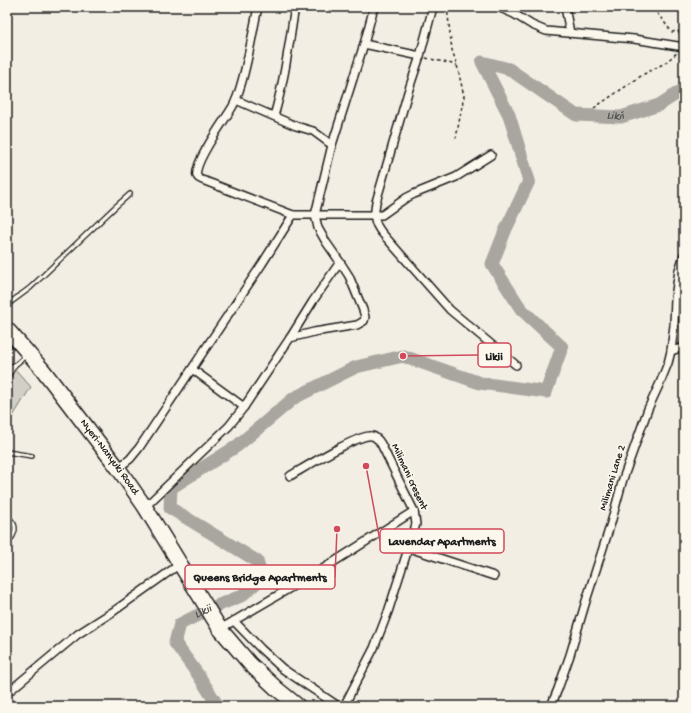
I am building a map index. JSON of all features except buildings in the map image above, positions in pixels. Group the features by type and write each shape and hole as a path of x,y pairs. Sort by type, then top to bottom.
{"highway":[{"name":"Nyeri-Nanyuki Road","path":"7,329 52,381 118,468 145,507 216,623"},
{"path":"216,623 250,664 277,690 298,706"}],"street":[{"path":"258,7 243,78 236,100 208,144 197,171 197,176 199,178 293,215 382,215 406,198 456,177 491,155"},
{"path":"274,116 284,75 295,7"},
{"path":"290,338 314,332 357,325 364,321 366,317 349,276 318,228 315,216 332,145 364,44 374,7"},
{"path":"433,7 420,56 376,202 374,215 377,226 382,233 450,310 516,365"},
{"path":"498,7 546,31 634,39 682,48"},
{"path":"565,7 570,33"},
{"path":"364,44 420,56"},
{"path":"236,100 296,126 313,131 332,145"},
{"path":"118,468 134,454 262,264 293,215"},
{"name":"Milimani Lane 2","path":"551,706 570,655 625,473 648,409 668,363 674,325 679,270 684,255"},
{"path":"145,507 229,426 244,407 340,262"},
{"path":"671,350 684,347"},
{"path":"192,369 244,407"},
{"name":"Milimani cresent","path":"290,476 342,446 371,435 378,439 381,444 414,511 416,524 388,612 374,648 344,706"},
{"path":"216,623 234,621 322,570 414,511"},
{"path":"409,548 494,576"},
{"path":"7,693 78,634 114,611 180,564"},
{"path":"234,621 282,669 338,706"}],"lane":[{"path":"7,304 30,288 130,194"},
{"path":"7,378 16,365 29,353"},
{"path":"7,368 16,365"},
{"path":"7,452 32,456"},
{"path":"7,516 13,522 15,528 14,534 7,544"}],"path":[{"path":"447,7 452,50 464,96 456,138"},
{"path":"594,108 644,74 665,63 682,48 678,31 672,32 657,13"},
{"path":"420,56 457,65"}],"shaded area":[{"path":"7,360 31,387 7,426"}],"waterway":[{"name":"Likii","path":"218,706 199,676 175,643 180,624 214,607 241,596 262,578 257,561 170,508 171,488 237,446 294,398 356,367 403,356 480,383 546,392 562,347 521,309 492,264 505,231 529,181 509,115 482,62 509,69 576,115 621,117 659,105 684,89"}],"place":[{"name":"Likii","path":"403,356"},
{"name":"Lavendar Apartments","path":"366,466"},
{"name":"Queens Bridge Apartments","path":"337,529"}]}
